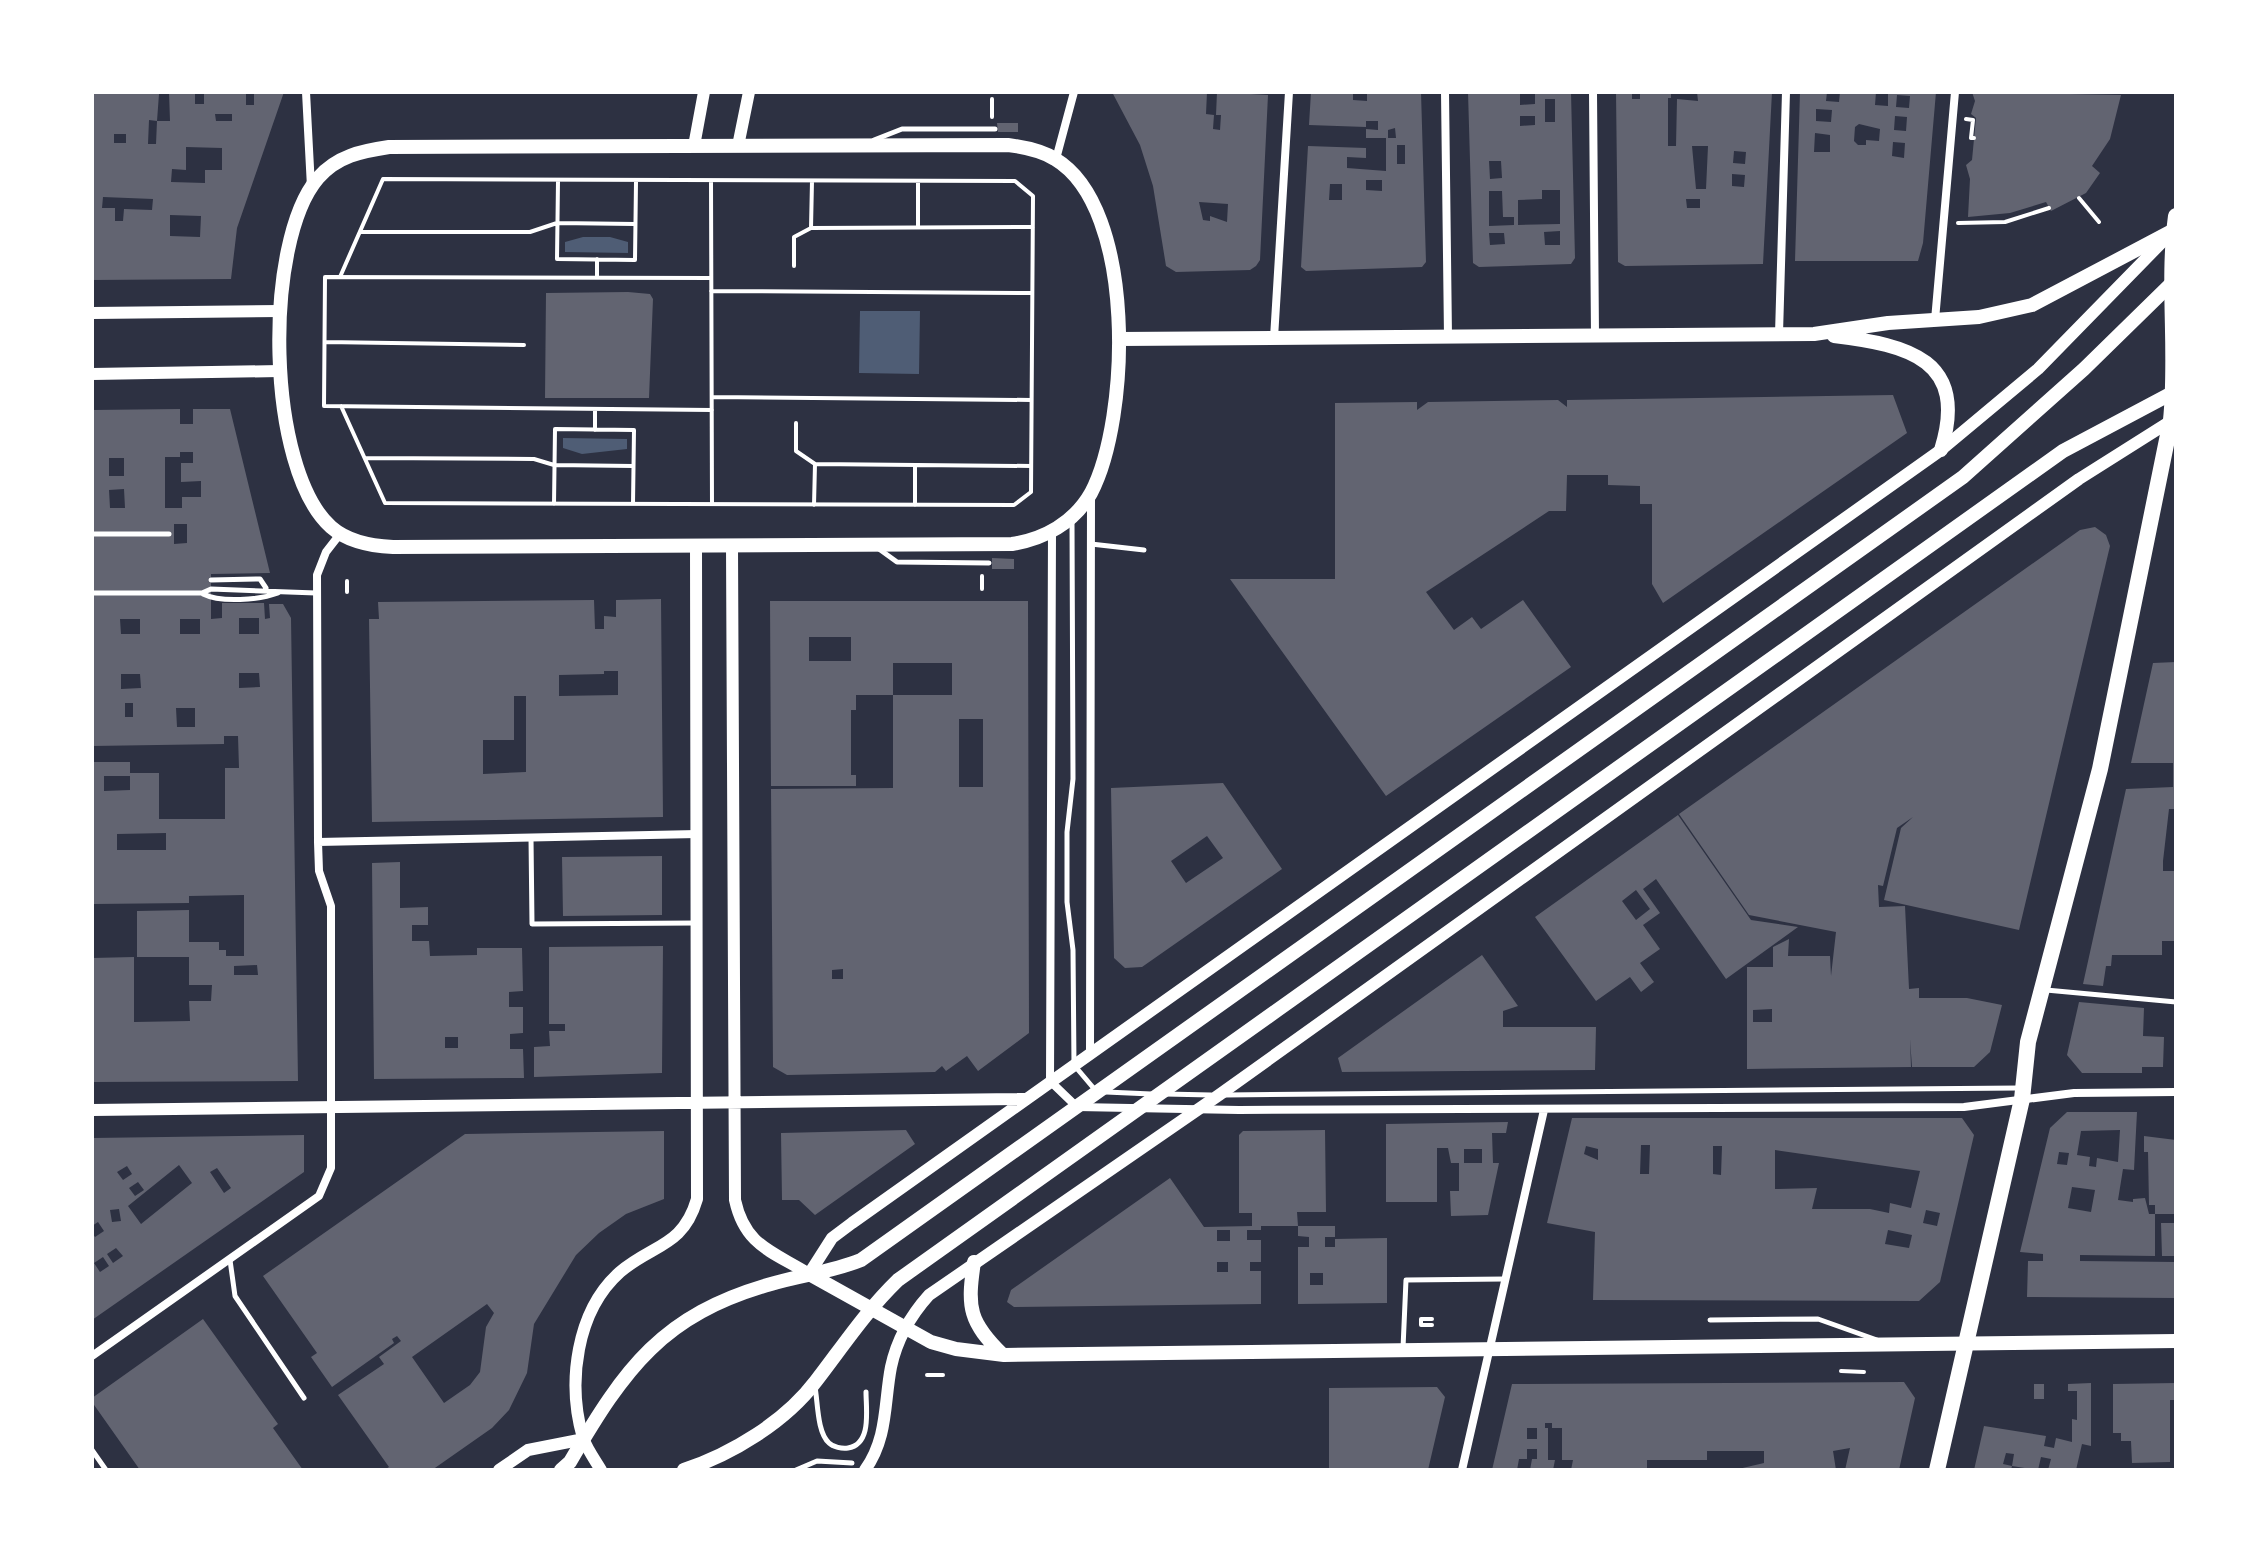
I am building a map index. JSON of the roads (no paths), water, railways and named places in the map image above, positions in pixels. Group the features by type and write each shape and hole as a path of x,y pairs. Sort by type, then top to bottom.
{"main road":[{"path":"1008,145 1056,159 1084,190 1103,230 1114,281 1119,339 1113,414 1091,492 1072,517 1052,532 1012,544 393,547 374,546 340,534 314,508 301,480 290,443 279,371 280,311 295,227 311,187 336,162 360,151 389,147 694,146 1008,145"},
{"path":"1814,334 1888,323 1979,317 2032,305 2175,225"},
{"path":"1937,1470 2023,1094 2028,1042 2100,769 2173,419 2175,225"},
{"path":"561,1470 626,1375 665,1333 719,1301 809,1274 839,1269 861,1260 1963,477 2174,284"},
{"path":"1119,339 1814,334 1881,343 1916,354 1928,363 1942,381 1950,407 1941,450"},
{"path":"692,1469 746,1441 784,1415 815,1384 869,1307 898,1280 2063,451 2175,392"},
{"path":"974,1262 969,1289 972,1314 982,1334 1004,1355"},
{"path":"809,1274 905,1328 956,1349 1004,1355 1966,1341 2176,1341"}],"street":[{"path":"306,92 311,187"},
{"path":"694,146 704,92"},
{"path":"738,146 749,92"},
{"path":"1056,159 1074,92"},
{"path":"1274,338 1289,92"},
{"path":"1445,92 1448,337"},
{"path":"1593,92 1595,336"},
{"path":"1779,334 1786,92"},
{"path":"1935,321 1955,92"},
{"path":"732,546 732,1102 735,1200 744,1230 757,1243 809,1274 832,1238 1941,450 2038,369 2175,225"},
{"path":"92,313 280,311"},
{"path":"92,374 279,371"},
{"path":"865,1470 880,1443 891,1369 905,1328 929,1295 1219,1095 2079,479 2173,419"},
{"path":"1090,1054 1091,492"},
{"path":"1052,532 1050,1081 1077,1107 1544,1110 1964,1107 2023,1094 2176,1092"},
{"path":"92,1356 319,1196 331,1168 331,906 319,871 316,593 318,567 340,534"},
{"path":"601,1470 584,1439 576,1401 579,1348 589,1313 606,1286 623,1270 674,1240 692,1215 697,1199 696,546"},
{"path":"318,842 697,834"},
{"path":"92,1110 1025,1099"},
{"path":"1462,1470 1544,1110"},
{"path":"499,1470 528,1450 584,1439"}],"lane":[{"path":"860,145 902,129 996,127"},
{"path":"1072,517 1073,779 1067,832 1067,902 1073,950 1074,1065 1097,1092 1219,1095 2023,1094"},
{"path":"92,534 169,534"},
{"path":"1091,544 1144,550"},
{"path":"872,545 897,562 989,563"},
{"path":"211,580 260,579 266,589"},
{"path":"92,593 202,593 211,589 266,589 278,593 316,593"},
{"path":"202,593 211,598 266,598 278,593"},
{"path":"531,838 532,924 698,923"},
{"path":"2043,990 2176,1002"},
{"path":"230,1259 235,1296 304,1398"},
{"path":"1403,1349 1406,1280 1505,1279"},
{"path":"1710,1320 1818,1319 1884,1342"},
{"path":"815,1384 823,1433 830,1444 839,1448 857,1445 863,1438 866,1392"},
{"path":"92,1450 106,1470"},
{"path":"801,1468 817,1461 852,1463"}],"water":[{"path":"583,237 610,237 628,242 628,253 565,252 565,242"},
{"path":"860,311 920,311 919,374 859,373"},
{"path":"563,438 627,439 627,449 582,454 563,448"}]}
